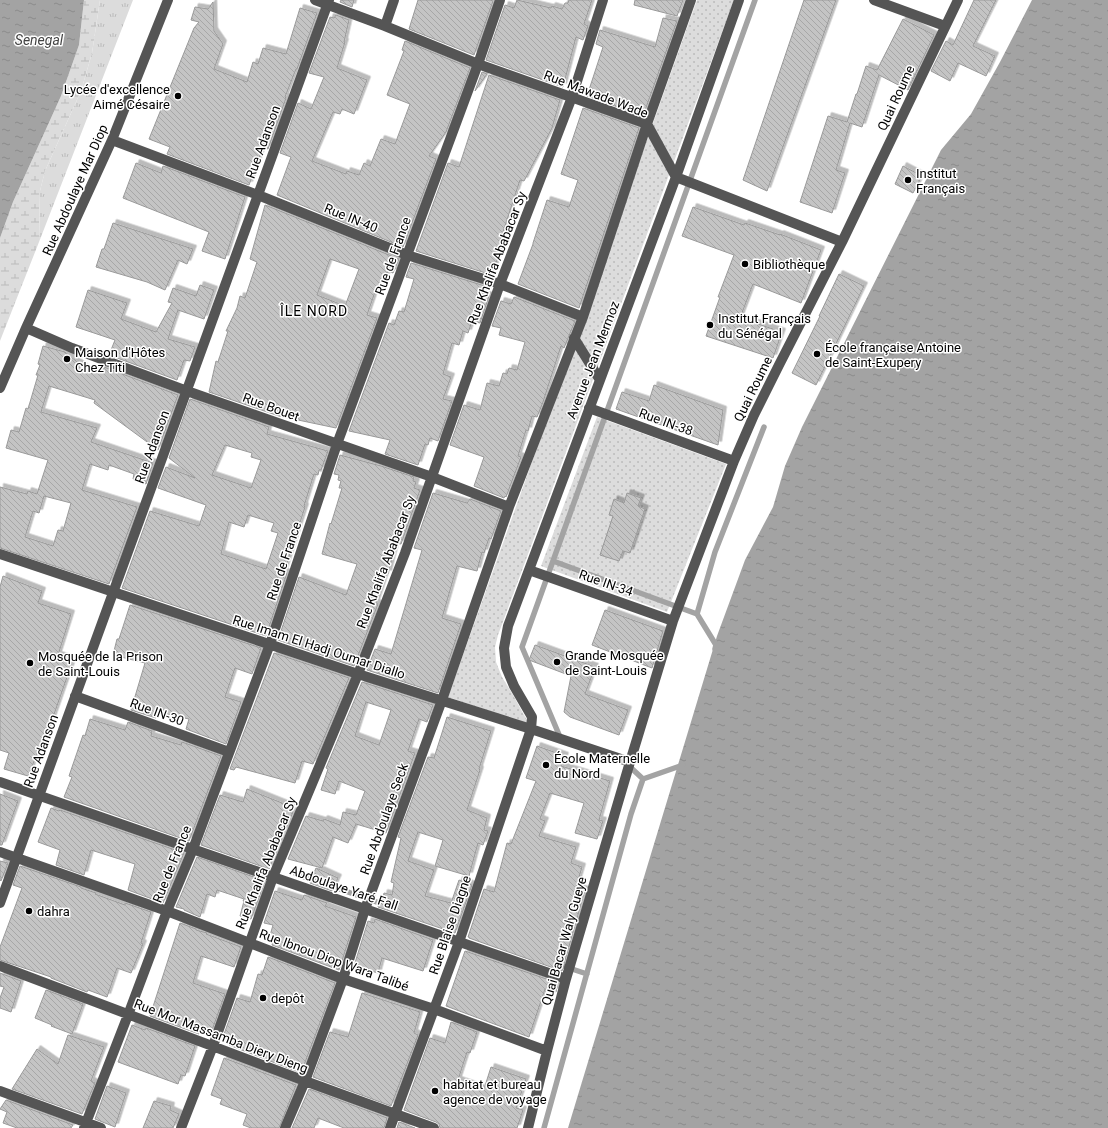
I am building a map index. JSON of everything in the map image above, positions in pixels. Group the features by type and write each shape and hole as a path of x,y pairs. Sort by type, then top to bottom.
{"street":[{"name":"Rue Abdoulaye Mar Diop","path":"0,388 112,140 168,0"},
{"name":"Rue Mawade Wade","path":"315,0 328,2 478,64 647,124 676,177"},
{"path":"385,26 394,0"},
{"name":"Rue de France","path":"85,1125 167,911 193,849 270,644 336,444 478,64 500,0"},
{"name":"Rue Khalifa Ababacar Sy","path":"181,1128 213,1046 273,877 358,674 405,553 500,284 572,97 603,0"},
{"name":"Avenue Jean Mermoz","path":"442,700 508,506 582,317 647,124 691,0"},
{"name":"Avenue Jean Mermoz","path":"531,729 532,717 514,686 506,667 504,648 508,626 676,177 739,0"},
{"path":"874,0 945,26"},
{"name":"Quai Roume","path":"630,762 673,621 734,460 754,415 842,242 958,0"},
{"name":"Rue Adanson","path":"0,903 328,2"},
{"name":"Rue IN-40","path":"112,140 258,195 407,255 500,284 582,317"},
{"path":"676,177 842,242"},
{"name":"Rue Bouet","path":"26,328 72,348 186,391 432,477 508,506"},
{"path":"574,338 600,380"},
{"name":"Rue IN-38","path":"590,408 734,460"},
{"name":"Rue Imam El Hadj Oumar Diallo","path":"0,554 358,674 630,762"},
{"name":"Rue IN-34","path":"529,570 673,621"},
{"name":"Rue IN-30","path":"75,696 229,752"},
{"name":"Rue Abdoulaye Seck","path":"285,1128 305,1081 343,979 365,909 442,700"},
{"name":"Rue Blaise Diagne","path":"390,1128 459,942 531,729"},
{"name":"Quai Bacar Waly Gueye","path":"528,1128 566,979 630,762"},
{"name":"Abdoulaye Yaré Fall","path":"0,782 566,979"},
{"name":"Rue Ibnou Diop Wara Talibé","path":"0,852 167,911 343,979 434,1010 547,1052"},
{"name":"Rue Mor Massamba Diery Dieng","path":"0,966 434,1128"},
{"path":"0,1091 85,1125 101,1128"}],"green space":[{"path":"84,0 100,0 92,53 81,91 45,171 40,191 39,242 0,341 0,238 13,202 61,96 79,45"},
{"path":"100,0 133,0 39,242 40,191 45,171 81,91 92,53"},
{"path":"697,0 734,0 498,635 495,647 496,662 502,677 529,724 448,697"},
{"path":"597,417 726,464 667,612 541,566"}],"water":[{"name":"Senegal","path":"0,0 84,0 79,45 61,96 13,202 0,238"},
{"path":"1032,0 1108,0 1108,1128 568,1128 717,636 745,560 773,507 785,466 802,427 941,150 971,114"}],"building":[{"path":"341,0 354,0 352,7 340,2"},
{"path":"418,0 493,1 474,55 409,29"},
{"path":"517,0 562,9 565,3 568,3 569,0 592,0 584,24 588,26 583,40 576,37 563,87 486,60 505,5 514,8"},
{"path":"635,0 683,0 677,16 634,5"},
{"path":"804,0 836,0 767,191 743,180"},
{"path":"974,0 996,0 973,46 995,56 986,76 958,63 950,81 931,71 946,41 953,45"},
{"path":"213,2 214,31 223,44 214,69 247,82 253,62 258,64 263,48 286,54 300,8 317,13 297,69 285,97 286,98 268,149 263,147 249,185 167,154 170,147 149,139 194,28 199,22 191,20 195,7 208,9"},
{"path":"336,15 349,20 345,42 337,68 367,80 354,114 342,109 340,114 333,112 312,161 346,174 347,171 359,175 364,163 370,166 381,139 395,144 410,104 387,95 404,51 402,50 405,41 470,68 446,132 429,156 436,159 403,247 277,195 291,157 280,153 298,103 311,109 324,77 309,73 330,17 334,18"},
{"path":"663,18 677,21 643,116 587,96 603,47 596,44 600,30 655,47"},
{"path":"903,19 934,35 908,90 879,75 862,127 850,123 836,170 845,173 832,213 800,202 828,116 847,122 866,66 877,70"},
{"path":"482,72 487,74 475,91"},
{"path":"489,75 560,100 552,128 524,181 520,180 500,241 503,242 492,275 416,251 448,163 459,167"},
{"path":"583,108 639,128 579,308 518,284 547,200 569,207 578,180 561,174"},
{"path":"136,163 161,173 163,166 245,197 225,259 202,251 209,232 123,198"},
{"name":"Institut Français","path":"903,166 922,176 913,193 895,184"},
{"path":"265,205 399,259 393,273 388,271 381,291 376,289 367,315 377,318 336,428 279,416 209,392 216,361 218,362 228,331 226,331 237,308 240,296 245,298 257,262 250,259","holes":["330,259 359,269 345,306 317,295"]},
{"path":"693,207 744,225 745,223 780,234 821,250 801,303 753,284 740,318 782,332 773,358 706,336 720,297 718,297 734,255 682,236"},
{"path":"113,223 193,249 187,264 178,260 165,290 147,282 96,267"},
{"path":"411,263 488,287 486,295 489,296 480,323 472,321 468,333 463,331 459,345 452,343 443,374 451,377 443,399 452,401 438,441 430,438 428,445 425,444 418,465 385,454 390,440 349,431 389,323 394,325 399,311 404,312 414,279 406,277"},
{"path":"839,274 864,286 816,385 792,373"},
{"path":"200,285 214,290 204,319 178,310 168,339 195,347 190,361 184,360 177,380 109,355 115,340 76,327 88,290 127,303 121,319 156,332 172,303 168,302 173,288 196,296"},
{"path":"514,297 575,321 564,348 561,346 537,417 532,416 528,431 526,430 518,456 521,457 506,497 505,496 504,498 474,486 484,457 450,445 464,405 480,410 487,383 499,386 503,373 507,374 509,368 517,370 525,342 499,335 501,328 492,326 501,301 511,304"},
{"path":"43,346 65,352 92,374 95,367 103,370 104,367 178,395 158,450 94,403 95,400 49,386 41,412 97,428 91,442 153,463 146,484 133,479 134,474 109,465 108,470 90,464 82,490 137,507 109,584 0,548 0,487 27,494 28,491 37,494 48,460 6,448 11,430 19,432 26,408 28,409 38,375 36,375 40,365 38,364","holes":["44,496 71,503 63,531 58,530 53,546 25,537 33,511 39,513"]},
{"path":"654,385 723,410 718,445 616,409 622,392 649,401"},
{"path":"190,399 269,427 267,434 328,451 318,475 314,474 284,572 287,573 266,636 122,588 150,511 199,526 206,505 158,488 166,467 195,478 169,458","holes":["225,445 252,453 251,457 261,460 251,488 212,475","248,515 274,523 271,531 278,533 266,569 221,554 229,522 244,527"]},
{"path":"340,455 414,477 413,481 416,482 414,488 420,490 401,544 396,543 388,574 386,573 376,603 378,604 354,666 278,640 299,577 346,595 357,564 322,554 330,523 331,524 342,488 339,488 341,481 338,480 339,475 334,474"},
{"path":"433,493 467,503 470,499 501,511 491,539 489,538 484,553 482,552 477,571 457,566 442,618 461,624 438,693 367,670 375,649 391,654 422,550 414,548"},
{"path":"627,493 641,498 638,506 645,509 630,553 623,551 619,561 600,555 613,516 609,515 614,499 624,503"},
{"path":"3,576 42,591 38,603 71,614 58,655 73,660 52,720 28,776 4,769 9,753 0,750 0,587"},
{"path":"130,605 261,648 252,674 235,668 225,697 241,702 226,744 186,729 189,719 158,712 156,718 131,710 145,663 113,655 117,639 119,639"},
{"path":"605,610 663,631 652,668 592,645"},
{"path":"535,645 595,667 585,694 628,710 619,735 570,717 564,712 571,676 529,660"},
{"path":"274,653 349,678 313,764 302,761 295,783 236,767 234,770 230,769"},
{"path":"362,682 433,705 427,722 419,719 408,751 415,753 386,833 356,824 348,843 333,837 322,868 288,859 306,816 323,821 324,819 340,825 343,812 356,815 365,791 339,781 335,794 321,790 328,769 326,768","holes":["366,702 391,710 379,745 355,736"]},
{"path":"447,717 491,731 467,810 487,818 484,830 488,831 483,845 478,843 469,876 435,866 443,840 418,832 408,861 434,870 425,896 451,903 459,880 472,885 455,933 378,907 379,904 381,904 384,893 392,895 394,883 391,882 401,838 398,837 428,757 434,758"},
{"path":"90,719 125,730 128,722 152,731 151,736 181,745 182,742 221,756 189,841 64,797 72,777 69,776"},
{"path":"537,746 565,756 561,766 610,781 599,820 603,821 597,839 575,833 584,803 550,793 540,819 545,821 539,836 576,847 571,863 582,867 576,887 585,890 562,971 468,937 484,889 494,892 507,843 511,844 536,781 526,778"},
{"path":"247,789 292,807 290,811 293,812 269,869 201,845 220,795 243,802"},
{"path":"0,794 18,801 2,845 0,845"},
{"path":"51,808 184,853 163,903 128,890 135,864 91,850 84,875 56,865 60,850 38,842"},
{"path":"197,857 265,881 251,919 240,916 244,899 217,890 215,897 207,894 200,917 184,909 176,907"},
{"path":"0,861 8,863 1,881 0,880"},
{"path":"20,866 81,887 125,905 125,903 151,912 141,943 143,944 131,973 117,968 107,997 88,990 87,992 51,977 0,960 0,947 22,888 13,885"},
{"path":"316,868 338,878 332,891 310,883"},
{"path":"275,891 302,900 304,895 327,903 325,906 356,917 339,970 272,945 273,941 269,939 273,925 264,923"},
{"path":"375,919 433,940 423,971 382,958 378,973 354,966 368,921 374,923"},
{"path":"180,923 241,947 234,967 201,956 193,983 225,994 211,1033 201,1030 199,1034 150,1016"},
{"path":"465,951 558,983 556,992 545,989 529,1037 446,1006"},
{"path":"268,957 335,983 301,1073 229,1045 231,1039 223,1037 237,998 250,1002 258,974 262,975"},
{"path":"0,973 21,981 11,1012 0,1008 0,998 4,987 0,986"},
{"path":"46,990 83,1004 72,1034 35,1018"},
{"path":"362,993 420,1012 414,1033 418,1035 391,1106 313,1077 330,1032 348,1037"},
{"path":"451,1022 477,1032 470,1053 467,1052 458,1080 484,1089 491,1067 526,1079 516,1108 523,1110 517,1128 440,1128 439,1124 436,1122 404,1110 430,1038 445,1043"},
{"path":"132,1025 145,1030 146,1028 195,1046 185,1076 181,1075 178,1084 118,1062"},
{"path":"68,1035 104,1047 91,1081 95,1083 82,1114 12,1089 37,1049 58,1064"},
{"path":"224,1058 296,1085 279,1128 251,1128 243,1125 247,1114 220,1104 222,1099 211,1095"},
{"path":"107,1086 126,1093 115,1127 95,1119"},
{"path":"309,1089 387,1118 384,1128 344,1128 318,1118 314,1128 292,1128"},
{"path":"6,1100 73,1125 71,1128 17,1128 3,1123 7,1112 0,1109"},
{"path":"154,1101 171,1106 170,1110 179,1114 173,1128 143,1128"},
{"path":"399,1122 415,1128 397,1128"}],"waterway":[{"path":"560,737 522,647 755,0"},
{"path":"715,649 716,645 697,614 715,552 764,427"},
{"path":"553,561 697,614"},
{"path":"628,765 643,779"},
{"path":"544,1128 631,814 643,779 683,765"},
{"path":"296,874 318,882"},
{"path":"328,885 388,906"},
{"path":"557,964 587,974"}],"place":[{"name":"Lycée d'excellence Aimé Césaire","path":"178,96"},
{"name":"Institut Français","path":"908,180"},
{"name":"Bibliothèque","path":"745,264"},
{"name":"Institut Français du Sénégal","path":"710,325"},
{"name":"École française Antoine de Saint-Exupery","path":"817,354"},
{"name":"Maison d'Hôtes Chez Titi","path":"67,359"},
{"name":"Grande Mosquée de Saint-Louis","path":"557,662"},
{"name":"Mosquée de la Prison de Saint-Louis","path":"30,663"},
{"name":"École Maternelle du Nord","path":"546,765"},
{"name":"dahra","path":"29,911"},
{"name":"depôt","path":"263,998"},
{"name":"habitat et bureau agence de voyage","path":"435,1091"}],"district":[{"name":"ÎLE NORD","path":"314,311"}]}
